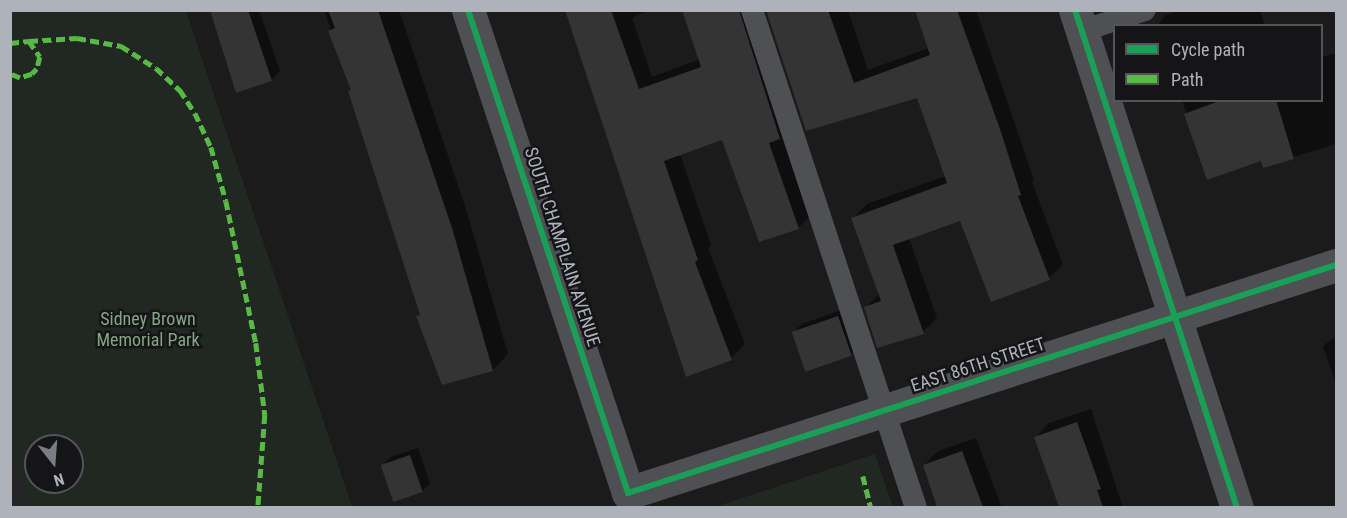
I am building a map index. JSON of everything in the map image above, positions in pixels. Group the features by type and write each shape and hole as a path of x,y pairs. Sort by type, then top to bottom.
{"street":[{"name":"SOUTH CHAMPLAIN AVENUE","path":"468,10 628,493"},
{"path":"1078,21 1237,507"},
{"name":"EAST 86TH STREET","path":"628,493 1336,265"}],"lane":[{"path":"752,10 916,507"},
{"path":"1078,21 1145,10"}],"shaded area":[{"path":"10,452 29,507 11,507"}],"green space":[{"name":"Sidney Brown Memorial Park","path":"10,11 186,11 352,507 29,507 25,494 84,494 84,434 24,434 24,493 10,452"},
{"path":"875,454 893,507 715,507"}],"building":[{"path":"210,10 248,10 272,81 236,93"},
{"path":"328,10 378,10 452,228 493,371 442,385 416,316 420,315 348,91 351,90 328,31 335,28"},
{"path":"565,10 611,10 639,89 701,67 682,10 739,10 780,139 769,143 799,229 759,242 722,140 664,161 698,260 695,262 732,360 686,377"},
{"path":"766,10 828,10 854,83 930,55 915,10 957,10 1000,129 1021,195 1018,196 1050,280 991,302 960,221 893,245 924,334 877,348 864,307 881,301 851,218 947,183 917,98 806,131"},
{"path":"1217,102 1277,102 1294,159 1263,168 1261,161 1207,180 1184,114"},
{"path":"838,316 852,356 805,372 792,332"},
{"path":"1077,422 1101,489 1097,490 1103,507 1059,507 1034,437"},
{"path":"962,451 983,507 937,507 923,465"},
{"path":"410,455 423,492 393,502 381,465"}],"marked path":[{"path":"29,41 77,38 121,46 156,68 180,90 195,113 211,147 226,201 256,343 265,415 258,508"},
{"path":"10,43 29,41 40,57 37,69 32,74 20,78 10,74"},
{"path":"863,476 871,508"}],"cycle path":[{"path":"468,10 628,493 1336,265"},
{"path":"1075,10 1237,508"}]}
